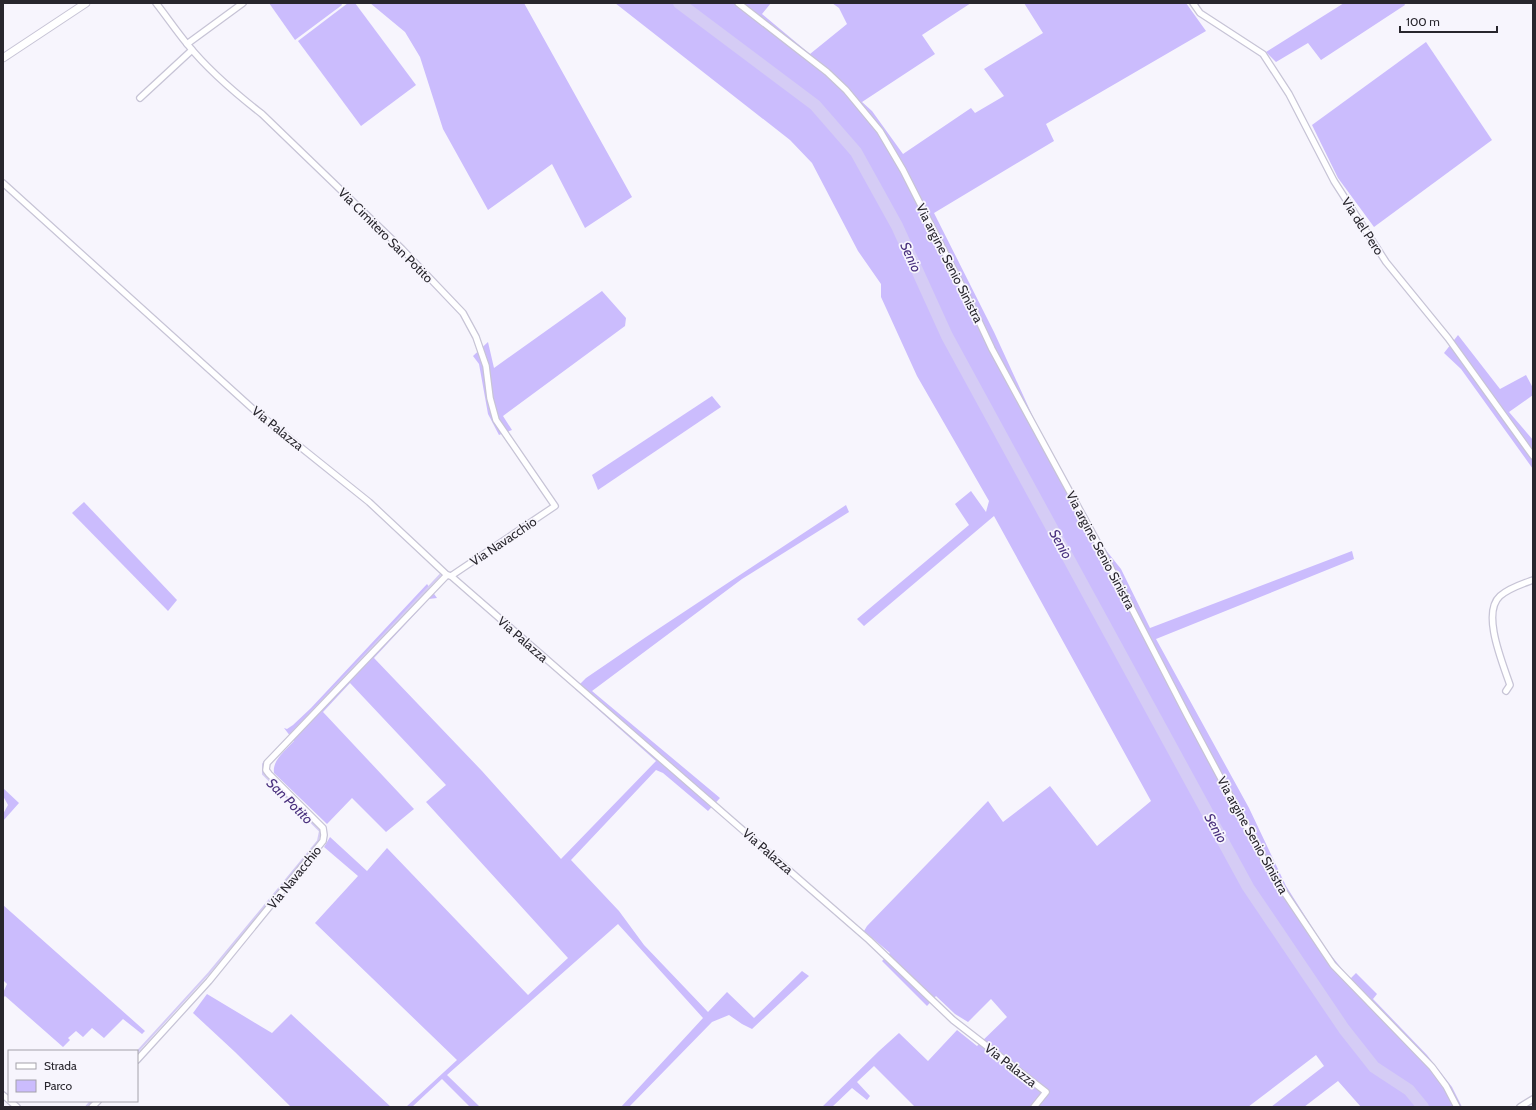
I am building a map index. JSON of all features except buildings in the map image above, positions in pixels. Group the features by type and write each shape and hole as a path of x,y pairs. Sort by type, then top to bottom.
{"street":[{"path":"3,58 86,3"},
{"name":"Via Cimitero San Potito","path":"156,3 192,50 221,80 237,95 262,114 390,238 463,313 476,337 486,366 490,398 496,420 555,506"},
{"path":"187,44 243,3"},
{"name":"Via argine Senio Sinistra","path":"738,3 827,72 846,90 880,131 906,177 969,300 992,349 1101,549 1272,874 1334,965 1432,1067 1446,1086 1457,1107"},
{"name":"Via del Pero","path":"1193,3 1200,13 1263,54 1289,94 1334,182 1386,262 1448,338 1533,456"},
{"path":"140,98 192,50"},
{"name":"Via Palazza","path":"3,183 253,409 369,502 449,575 869,940 953,1020 1046,1092 1034,1107"},
{"name":"Via Navacchio","path":"138,1059 209,981 323,841 323,828 269,774 266,770 267,763 449,575 555,506"},
{"path":"1506,691 1510,685 1494,633 1492,616 1494,605 1498,597 1505,592 1533,580"},
{"path":"1520,1107 1533,1099"}],"green space":[{"path":"269,3 341,3 342,5 295,40"},
{"path":"348,3 355,3 416,85 361,126 298,41"},
{"path":"370,3 524,3 632,197 585,228 552,164 488,210 443,129 420,57 405,32"},
{"path":"615,3 771,3 762,14 810,54 847,24 839,8 832,3 971,3 922,35 935,54 862,102 872,111 903,154 971,108 975,113 1004,96 984,69 1043,33 1024,3 1186,3 1206,31 1046,124 1054,141 934,213 994,332 1074,506 1121,569 1150,628 1352,551 1354,559 1156,639 1249,808 1286,886 1326,949 1350,979 1356,973 1377,994 1373,999 1427,1055 1452,1087 1462,1107 1361,1107 1338,1081 1304,1107 1271,1107 1324,1066 1316,1055 1248,1107 915,1107 874,1066 857,1082 870,1096 867,1100 852,1088 832,1107 822,1107 899,1033 928,1061 957,1030 977,1046 1007,1017 991,999 968,1022 955,1014 936,996 927,1006 882,961 890,953 864,931 867,926 988,801 1003,822 1050,786 1097,846 1151,801 994,516 864,626 857,619 969,525 955,504 971,491 986,512 989,501 917,376 881,297 881,284 858,251 812,163 790,140"},
{"path":"1344,3 1404,3 1405,5 1321,60 1308,43 1276,62 1266,52"},
{"path":"1426,42 1492,140 1374,227 1338,178 1312,125"},
{"path":"602,291 626,318 625,326 503,416 512,430 499,435 488,414 479,364 473,356 488,342 494,368"},
{"path":"1458,335 1500,389 1526,375 1533,388 1533,395 1509,412 1533,440 1533,469 1461,369 1444,353"},
{"path":"712,396 721,407 598,490 592,475"},
{"path":"84,502 177,600 168,611 72,513"},
{"path":"846,505 849,512 742,579 592,691 720,798 708,811 663,773 656,770 571,860 619,911 644,945 708,1012 727,992 754,1018 802,971 809,976 752,1029 729,1015 712,1022 629,1107 621,1107 703,1018 618,924 447,1075 480,1107 470,1107 442,1079 412,1107 406,1107 457,1060 315,923 358,876 324,847 330,837 367,871 387,848 528,995 568,958 426,802 446,785 350,683 323,712 414,809 386,832 352,798 327,824 274,773 277,760 294,741 284,728 287,729 293,725 311,708 427,584 437,598 429,599 374,658 482,771 561,859 656,761 575,689 586,678 646,637"},
{"path":"3,788 19,803 3,821 3,814 8,805 3,796"},
{"path":"3,905 145,1031 142,1034 123,1019 104,1038 92,1028 83,1037 76,1031 68,1038 70,1040 63,1047 5,996 3,998 3,993 7,984 3,980"},
{"path":"207,994 272,1033 291,1014 391,1107 291,1107 193,1013"}],"waterway":[{"name":"Senio","path":"679,3 815,105 856,152 897,226 947,336 1248,887 1344,1029 1374,1067 1409,1090 1423,1107"},
{"name":"San Potito","path":"290,735 440,575"},
{"name":"San Potito","path":"138,1051 209,973 318,841 320,831 263,774 263,764 265,761"},
{"name":"San Potito","path":"86,1107 90,1102"}]}
